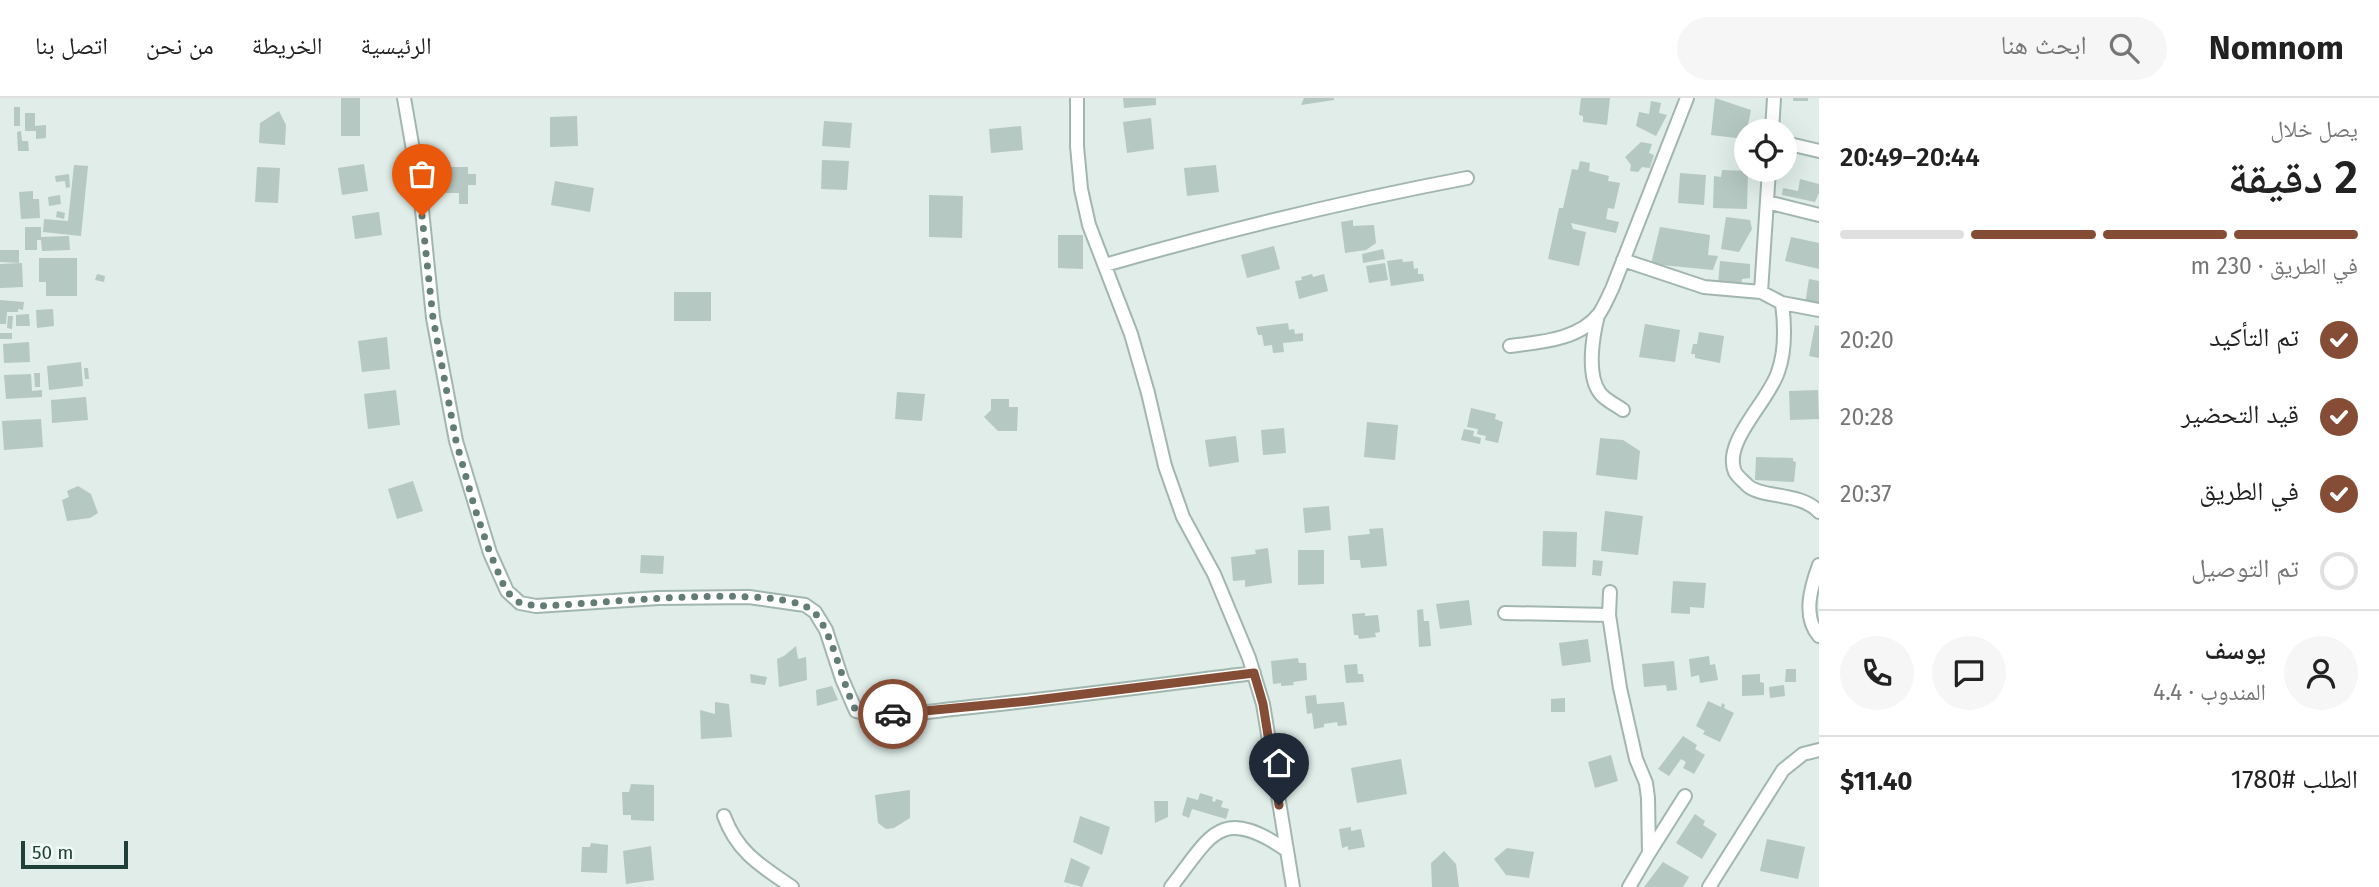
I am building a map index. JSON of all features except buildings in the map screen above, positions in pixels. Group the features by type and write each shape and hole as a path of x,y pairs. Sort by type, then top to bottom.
{"street":[{"path":"404,98 420,190 433,318 456,441 490,553 506,591 520,603 544,606 659,598 749,597 805,605 815,612 826,630 856,711 867,714 909,713 1028,701 1254,673"},
{"path":"1077,98 1077,146 1081,189 1089,225 1131,334 1166,466 1183,517 1214,574 1254,673 1263,704 1293,887"},
{"path":"1623,410 1599,392 1593,370 1591,343 1598,314 1623,261 1687,98"},
{"path":"1773,119 1774,98"},
{"path":"1797,145 1819,150"},
{"path":"1105,265 1382,194 1467,178"},
{"path":"1761,292 1768,182"},
{"path":"1767,202 1819,215"},
{"path":"1623,261 1704,288 1761,292 1782,303 1819,310"},
{"path":"1782,303 1784,344 1778,373 1767,397 1734,446 1735,472 1749,488 1811,503 1819,512"},
{"path":"1510,346 1563,337 1582,330 1598,314"},
{"path":"1819,565 1809,602 1813,629 1819,636"},
{"path":"1610,592 1609,615 1628,723 1647,791 1648,853"},
{"path":"1505,613 1609,615"},
{"path":"1709,887 1783,771 1803,754 1818,750"},
{"path":"1629,887 1685,796"},
{"path":"724,816 737,844 792,887"},
{"path":"1171,887 1210,837 1221,829 1242,829 1273,841 1285,849"}],"way so far":[{"path":"422,216 433,318 456,441 475,509 506,591 528,606 659,598 749,597 805,605 815,612 826,630 856,711 867,714 893,714"}],"route":[{"path":"893,714 1028,701 1254,673 1263,704 1279,805"}]}
